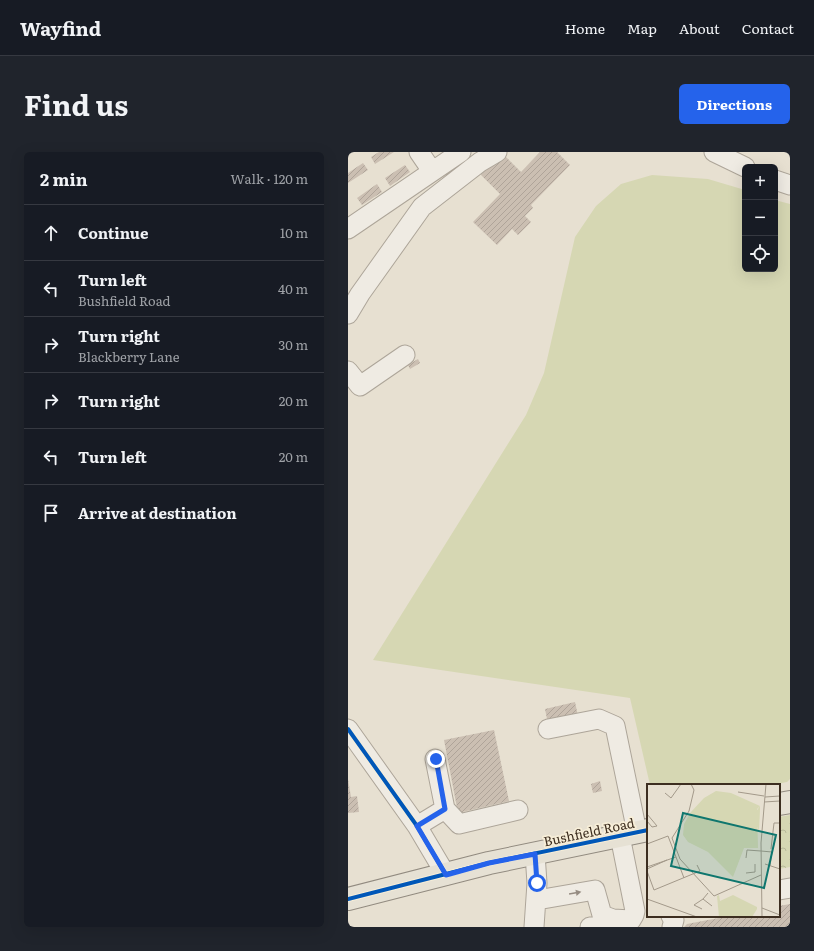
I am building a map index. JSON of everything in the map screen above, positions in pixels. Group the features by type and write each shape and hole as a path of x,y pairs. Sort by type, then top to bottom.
{"main road":[{"path":"780,804 790,802"},
{"name":"Bushfield Road","path":"348,899 370,892 446,875 489,863 634,833"}],"street":[{"path":"419,152 432,171"},
{"path":"348,229 461,152"},
{"path":"348,314 360,294 422,207 480,162 497,152"},
{"path":"714,152 742,166"},
{"path":"778,181 790,185"},
{"path":"348,371 360,386 405,355"},
{"path":"548,729 599,719 615,726 634,833 644,919 590,927"},
{"path":"348,729 417,826 446,875"},
{"path":"436,759 445,809 458,824 518,810"},
{"path":"417,826 445,809"},
{"path":"537,900 594,890 602,915 612,919 631,920 635,911 634,833"},
{"path":"534,927 537,900 535,854"},
{"path":"780,890 790,888"},
{"path":"672,917 674,920 672,927"}],"green space":[{"path":"652,175 708,179 742,189 742,272 778,272 778,201 790,204 790,779 787,782 776,784 650,784 630,698 373,660 526,415 544,373 575,237 596,206 621,184"},
{"path":"790,815 790,867 780,869 780,817"}],"building":[{"path":"379,152 394,152 375,164 371,157"},
{"path":"540,152 557,152 570,165 531,205 533,208 525,216 531,222 518,235 512,229 497,245 473,222 500,194 481,175 502,153 521,172"},
{"path":"363,163 368,170 348,183 348,173"},
{"path":"405,165 410,172 390,186 385,178"},
{"path":"377,184 382,192 362,205 357,198"},
{"path":"418,359 420,363 410,369 408,365"},
{"path":"575,702 578,716 548,724 545,709"},
{"path":"494,730 509,801 458,813 444,740"},
{"path":"348,779 351,797 357,796 359,812 348,813"},
{"path":"600,781 602,791 593,793 591,784"},
{"path":"790,904 790,927 684,927 687,924 724,917 780,917 780,906"}],"cycle path":[{"path":"348,729 417,826 446,875"},
{"path":"348,899 489,863 647,830"}],"route":[{"path":"436,759 445,809 417,826 446,875 489,863 535,854 537,883"}]}
